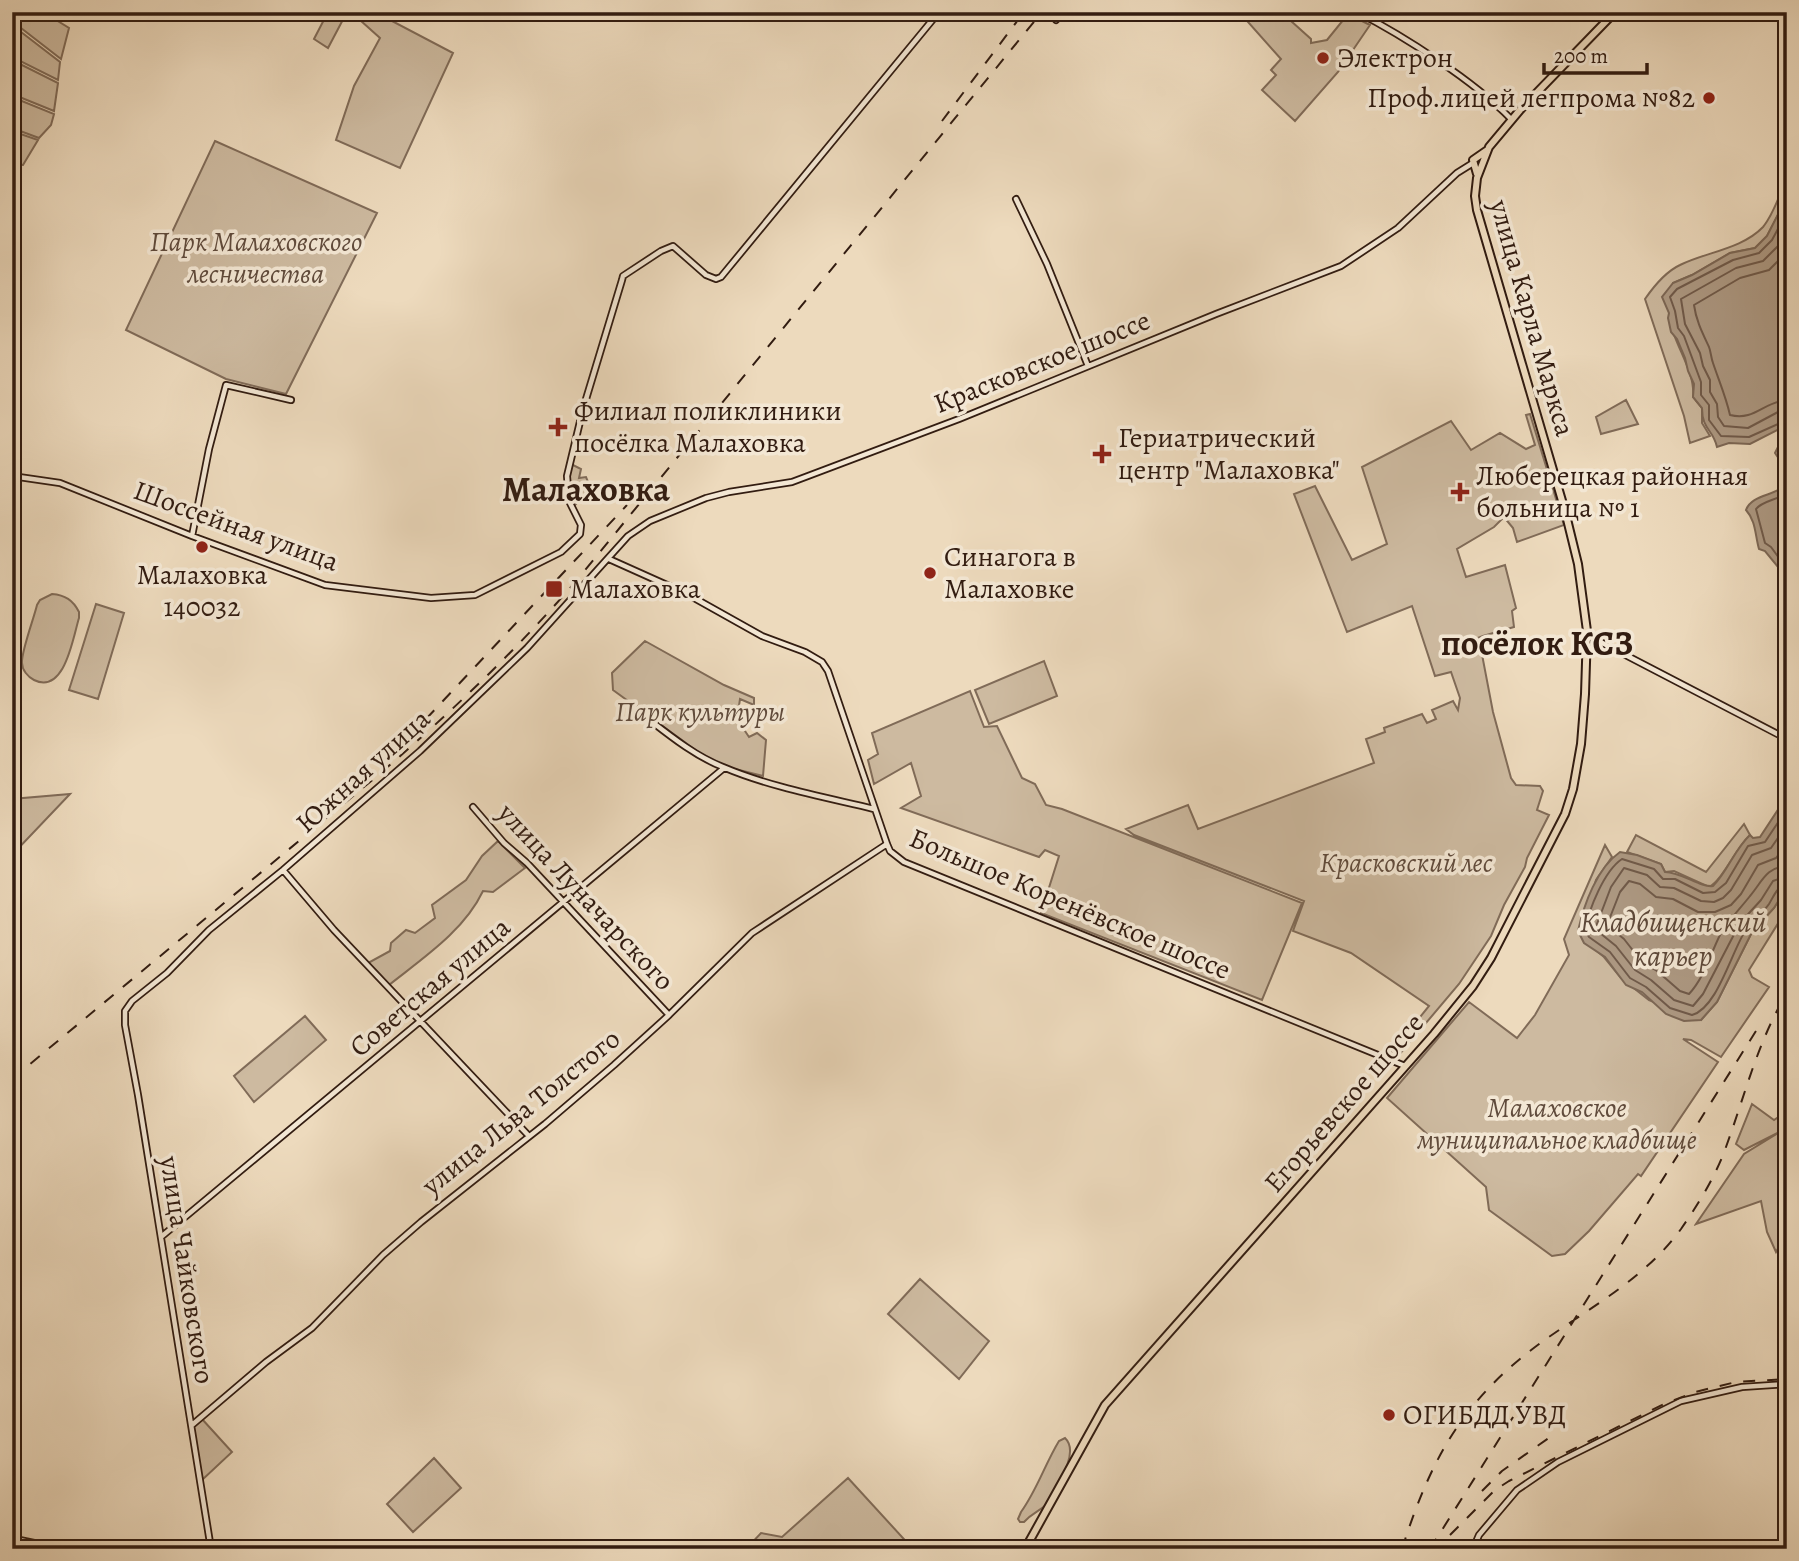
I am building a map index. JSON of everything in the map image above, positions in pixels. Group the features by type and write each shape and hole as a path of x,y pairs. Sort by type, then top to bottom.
{"main road":[{"name":"улица Карла Маркса","path":"1587,635 1583,590 1569,525 1475,196 1478,162 1487,150 1511,119 1615,12"},
{"name":"Егорьевское шоссе","path":"1025,1549 1105,1405 1405,1067 1467,993 1491,958 1565,814 1573,789 1581,744 1587,635"}],"street":[{"name":"Шоссейная улица","path":"12,476 60,482 192,536 325,585 430,598 471,596 561,552 578,537 581,525 569,501 567,476 580,418 623,276 673,246 696,268 716,279 731,266 939,12"},
{"path":"1056,20 1062,12"},
{"path":"1357,12 1445,67 1486,96 1511,119"},
{"name":"Красковское шоссе","path":"609,559 632,532 641,526 695,503 729,492 792,482 959,419 1350,261 1398,228 1457,173 1478,162"},
{"path":"1016,199 1047,264 1088,366"},
{"path":"192,536 209,450 226,385 291,400"},
{"name":"Большое Коренёвское шоссе","path":"609,559 687,594 752,631 805,652 822,662 836,692 887,844 900,860 1405,1067"},
{"name":"Южная улица","path":"132,1001 167,974 209,930 284,870 420,751 536,639 609,559"},
{"path":"1587,635 1787,739"},
{"path":"634,708 682,745 724,768 806,793 874,809"},
{"name":"Советская улица","path":"161,1237 724,768"},
{"name":"улица Луначарского","path":"473,807 504,843 527,863 669,1015"},
{"name":"улица Льва Толстого","path":"191,1426 266,1362 312,1328 383,1255 558,1113 669,1015 752,933 887,844"},
{"path":"284,870 334,930 528,1135"},
{"name":"улица Чайковского","path":"132,1001 125,1011 125,1025 211,1549"},
{"path":"1473,1549 1479,1535 1517,1490 1559,1462 1681,1401 1742,1387 1787,1384"},
{"path":"12,1545 15,1539 64,1549"}],"green space":[{"path":"18,12 43,12 69,28 61,59 12,21"},
{"path":"328,12 347,12 328,48 314,39"},
{"path":"351,12 375,12 453,53 400,168 336,140 354,86 380,38"},
{"name":"Электрон","path":"1256,12 1281,12 1311,39 1311,43 1327,40 1348,14 1370,25 1338,72 1295,121 1262,90 1276,75 1271,70 1281,59 1248,22"},
{"path":"12,25 60,62 58,80 12,57"},
{"path":"12,60 58,83 54,111 12,94"},
{"path":"12,97 54,114 51,125 39,138 12,128"},
{"path":"12,131 38,140 23,165 12,164"},
{"name":"Парк Малаховского лесничества","path":"215,141 377,213 286,394 226,379 126,330"},
{"path":"1787,178 1787,197 1767,236 1755,248 1730,253 1673,283 1670,322 1691,376 1693,397 1702,408 1702,423 1710,436 1690,443 1684,416 1645,299 1669,271 1745,240 1763,227"},
{"path":"1626,400 1638,424 1601,434 1596,417"},
{"name":"Красковский лес","path":"1530,414 1564,525 1517,542 1513,528 1504,517 1494,527 1457,549 1466,577 1505,565 1516,608 1512,611 1514,627 1457,646 1480,644 1493,712 1511,778 1516,785 1540,786 1543,791 1537,810 1549,815 1491,936 1459,984 1398,1056 1391,1053 1429,1006 1351,953 1293,931 1304,901 1134,835 1126,829 1188,805 1198,829 1374,763 1366,739 1385,732 1384,728 1422,714 1427,723 1436,719 1432,710 1453,701 1458,710 1460,698 1451,672 1435,676 1412,606 1347,632 1294,494 1315,486 1352,560 1387,544 1362,467 1451,421 1471,450 1500,433 1526,449 1535,445 1526,415"},
{"path":"571,464 581,469 579,478 586,477 591,489 574,506 569,485"},
{"path":"52,594 71,601 79,612 79,618 66,662 53,679 45,682 34,680 28,675 23,668 22,658 37,605 40,600"},
{"path":"96,604 124,613 98,699 69,690"},
{"name":"Парк культуры","path":"645,641 724,685 754,698 754,705 740,699 737,719 749,737 757,733 766,740 763,776 708,759 613,690 612,673"},
{"path":"1044,661 1057,696 989,724 975,690"},
{"path":"970,691 984,727 997,726 1022,778 1035,784 1046,805 1302,903 1262,1000 1041,913 1059,856 1045,850 1039,857 901,808 921,796 911,763 874,784 868,760 878,754 872,733"},
{"path":"70,794 12,855 12,799"},
{"path":"1744,824 1750,835 1719,878 1709,887 1674,871 1665,872 1661,864 1627,852 1636,835 1706,872"},
{"path":"498,841 525,868 493,892 483,891 454,931 389,985 368,963 390,951 391,943 406,930 415,933 435,918 432,905 466,880 482,856"},
{"name":"Малаховское муниципальное кладбище","path":"1605,845 1612,857 1596,880 1593,891 1591,946 1621,978 1649,1000 1701,1020 1717,1002 1752,932 1774,908 1787,887 1787,909 1749,970 1752,977 1769,987 1721,1057 1691,1040 1683,1039 1718,1062 1641,1176 1638,1174 1589,1231 1565,1254 1552,1256 1489,1210 1486,1187 1387,1098 1469,1002 1517,1038 1535,1015 1569,955 1564,939"},
{"path":"305,1016 326,1040 254,1102 234,1076"},
{"path":"1752,1104 1774,1120 1783,1114 1787,1124 1784,1128 1787,1130 1787,1205 1780,1208 1787,1216 1787,1243 1780,1245 1776,1252 1767,1232 1761,1201 1696,1224 1744,1154 1783,1130 1744,1150 1736,1144"},
{"path":"920,1279 989,1341 959,1379 888,1314"},
{"path":"202,1419 232,1452 201,1481 193,1427"},
{"path":"1065,1438 1070,1452 1060,1480 1046,1505 1024,1522 1020,1522 1018,1519 1021,1512 1054,1450 1059,1441"},
{"path":"434,1458 461,1488 413,1532 387,1504"},
{"path":"848,1478 913,1549 746,1549 761,1533 782,1537"}],"water":[{"path":"1787,197 1787,425 1750,444 1729,443 1717,447 1704,421 1702,408 1693,397 1694,384 1677,339 1671,332 1669,313 1662,297 1673,283 1730,253 1755,248 1767,236"},
{"path":"1787,442 1787,471 1775,453 1778,447"},
{"path":"1787,471 1787,578 1765,551 1759,549 1753,523 1746,510 1756,499 1782,488"},
{"name":"Кладбищенский карьер","path":"1787,796 1787,887 1774,908 1752,932 1717,1002 1701,1020 1684,1021 1666,1014 1642,992 1626,985 1605,957 1584,943 1578,931 1588,898 1598,877 1620,852 1661,864 1665,872 1678,874 1702,885 1713,886 1750,835 1753,838 1760,837"}],"waterway":[{"path":"12,17 17,12"}],"railway":[{"path":"942,121 1024,12"},
{"path":"12,1079 376,777 455,707 530,632 577,580 1042,12"},
{"path":"426,719 627,505"},
{"path":"1402,1549 1413,1515 1439,1457 1473,1406 1518,1361 1652,1262 1681,1229 1719,1165 1759,1052 1787,993"},
{"path":"1430,1549 1761,1023"},
{"path":"1450,1535 1495,1490 1509,1481 1664,1404 1695,1392 1736,1382 1787,1379"},
{"path":"1482,1491 1502,1471 1553,1435"}],"place":[{"name":"Электрон","path":"1323,58"},
{"name":"Проф.лицей легпрома №82","path":"1709,98"},
{"name":"Филиал поликлиники посёлка Малаховка","path":"558,427"},
{"name":"Гериатрический центр \"Малаховка\"","path":"1102,454"},
{"name":"Люберецкая районная больница № 1","path":"1460,492"},
{"name":"Малаховка 140032","path":"202,547"},
{"name":"Синагога в Малаховке","path":"930,573"},
{"name":"Малаховка","path":"554,589"},
{"name":"ОГИБДД УВД","path":"1389,1415"}],"district":[{"name":"Малаховка","path":"586,489"},
{"name":"посёлок КСЗ","path":"1537,643"}]}
